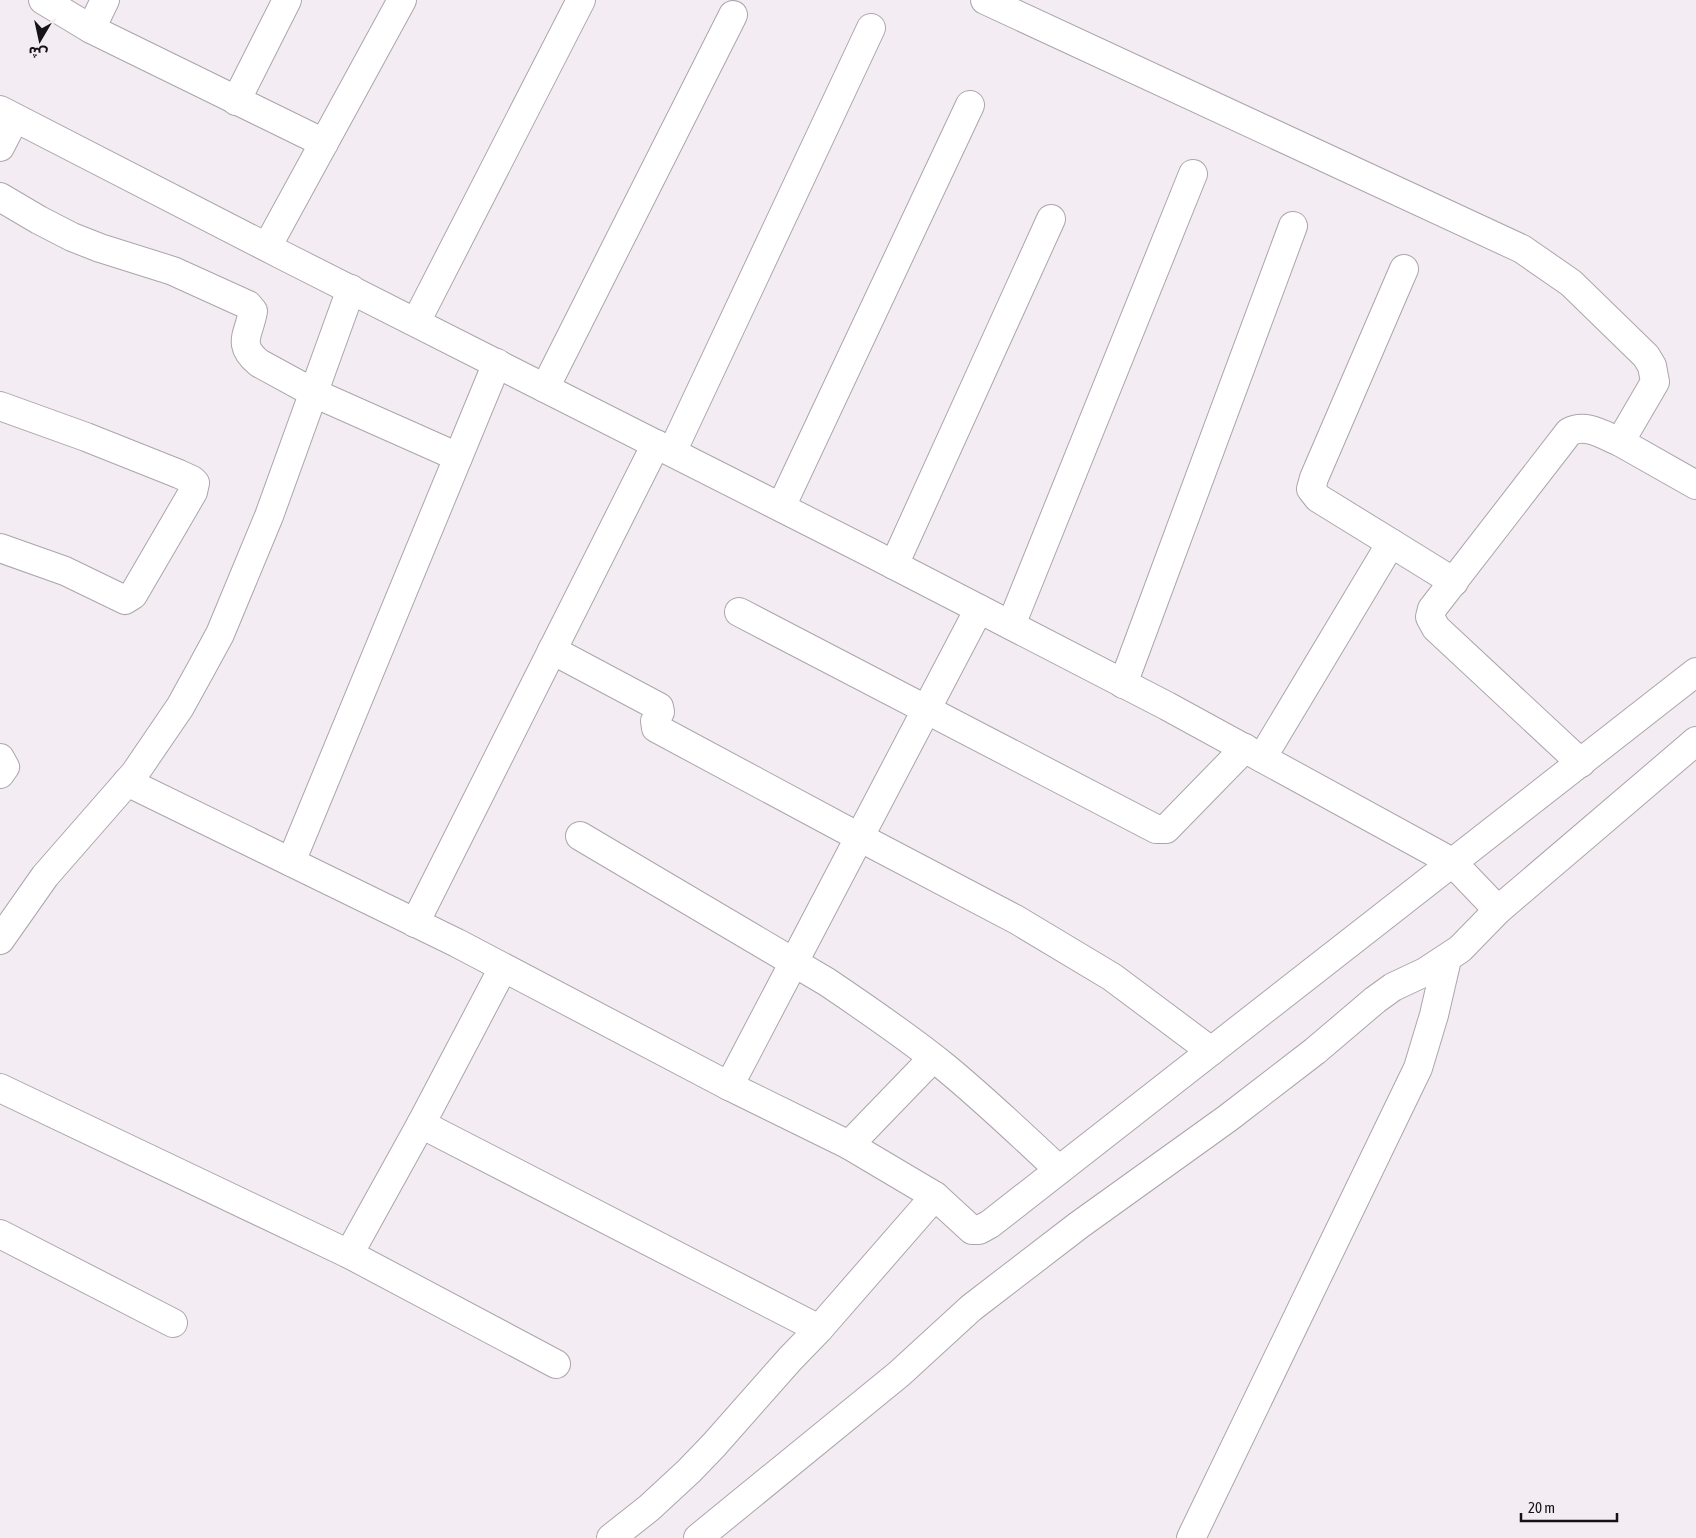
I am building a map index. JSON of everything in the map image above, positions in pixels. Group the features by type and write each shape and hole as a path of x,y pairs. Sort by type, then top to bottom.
{"street":[{"path":"43,0 91,28 324,144"},
{"path":"91,28 105,0"},
{"path":"236,101 288,0"},
{"path":"268,248 402,0"},
{"path":"416,322 581,0"},
{"path":"985,0 1514,245 1552,268 1571,282 1617,325 1646,356 1652,366 1655,376 1654,386 1620,442"},
{"path":"545,388 733,15"},
{"path":"415,923 552,650 664,448 871,28"},
{"path":"781,507 970,104"},
{"path":"0,147 7,114 781,507 1253,753 1457,868 1491,903"},
{"path":"1011,626 1193,174"},
{"path":"0,196 39,220 72,237 172,271 248,305 253,311 245,346 251,356 268,369 314,393 458,457"},
{"path":"894,565 1051,218"},
{"path":"1123,684 1293,226"},
{"path":"1404,269 1314,478 1311,489 1318,498 1454,582"},
{"path":"0,940 45,876 151,752 180,707 220,634 269,516 351,289"},
{"path":"291,862 497,363"},
{"path":"0,406 105,444 179,474 192,480 194,483 193,492 138,586 133,594 125,600 65,571 0,548"},
{"path":"1581,763 1436,628 1430,617 1432,609 1569,432 1575,429 1585,428 1620,442 1696,485"},
{"path":"739,612 927,708 1156,829 1166,828 1253,753 1391,543"},
{"path":"729,1086 979,609"},
{"path":"552,650 659,707 660,712 655,720 656,728 1009,916 1112,977 1211,1051"},
{"path":"127,782 415,923 729,1086 849,1145 935,1196 965,1226 976,1231 990,1224 1211,1051 1457,868 1581,763 1696,672"},
{"path":"698,1538 899,1374 971,1308 1079,1225 1228,1118 1315,1051 1375,1000 1393,987 1447,959 1473,938 1491,903 1696,741"},
{"path":"0,758 5,767 0,774"},
{"path":"580,836 854,1000 933,1058 988,1103 1059,1170"},
{"path":"1190,1538 1418,1068 1434,1015 1447,959"},
{"path":"348,1254 421,1124 503,968"},
{"path":"849,1145 933,1058"},
{"path":"0,1088 348,1254 556,1364"},
{"path":"421,1124 819,1329"},
{"path":"611,1538 649,1508 689,1471 784,1365 819,1329 935,1196"},
{"path":"0,1234 173,1323"}]}
